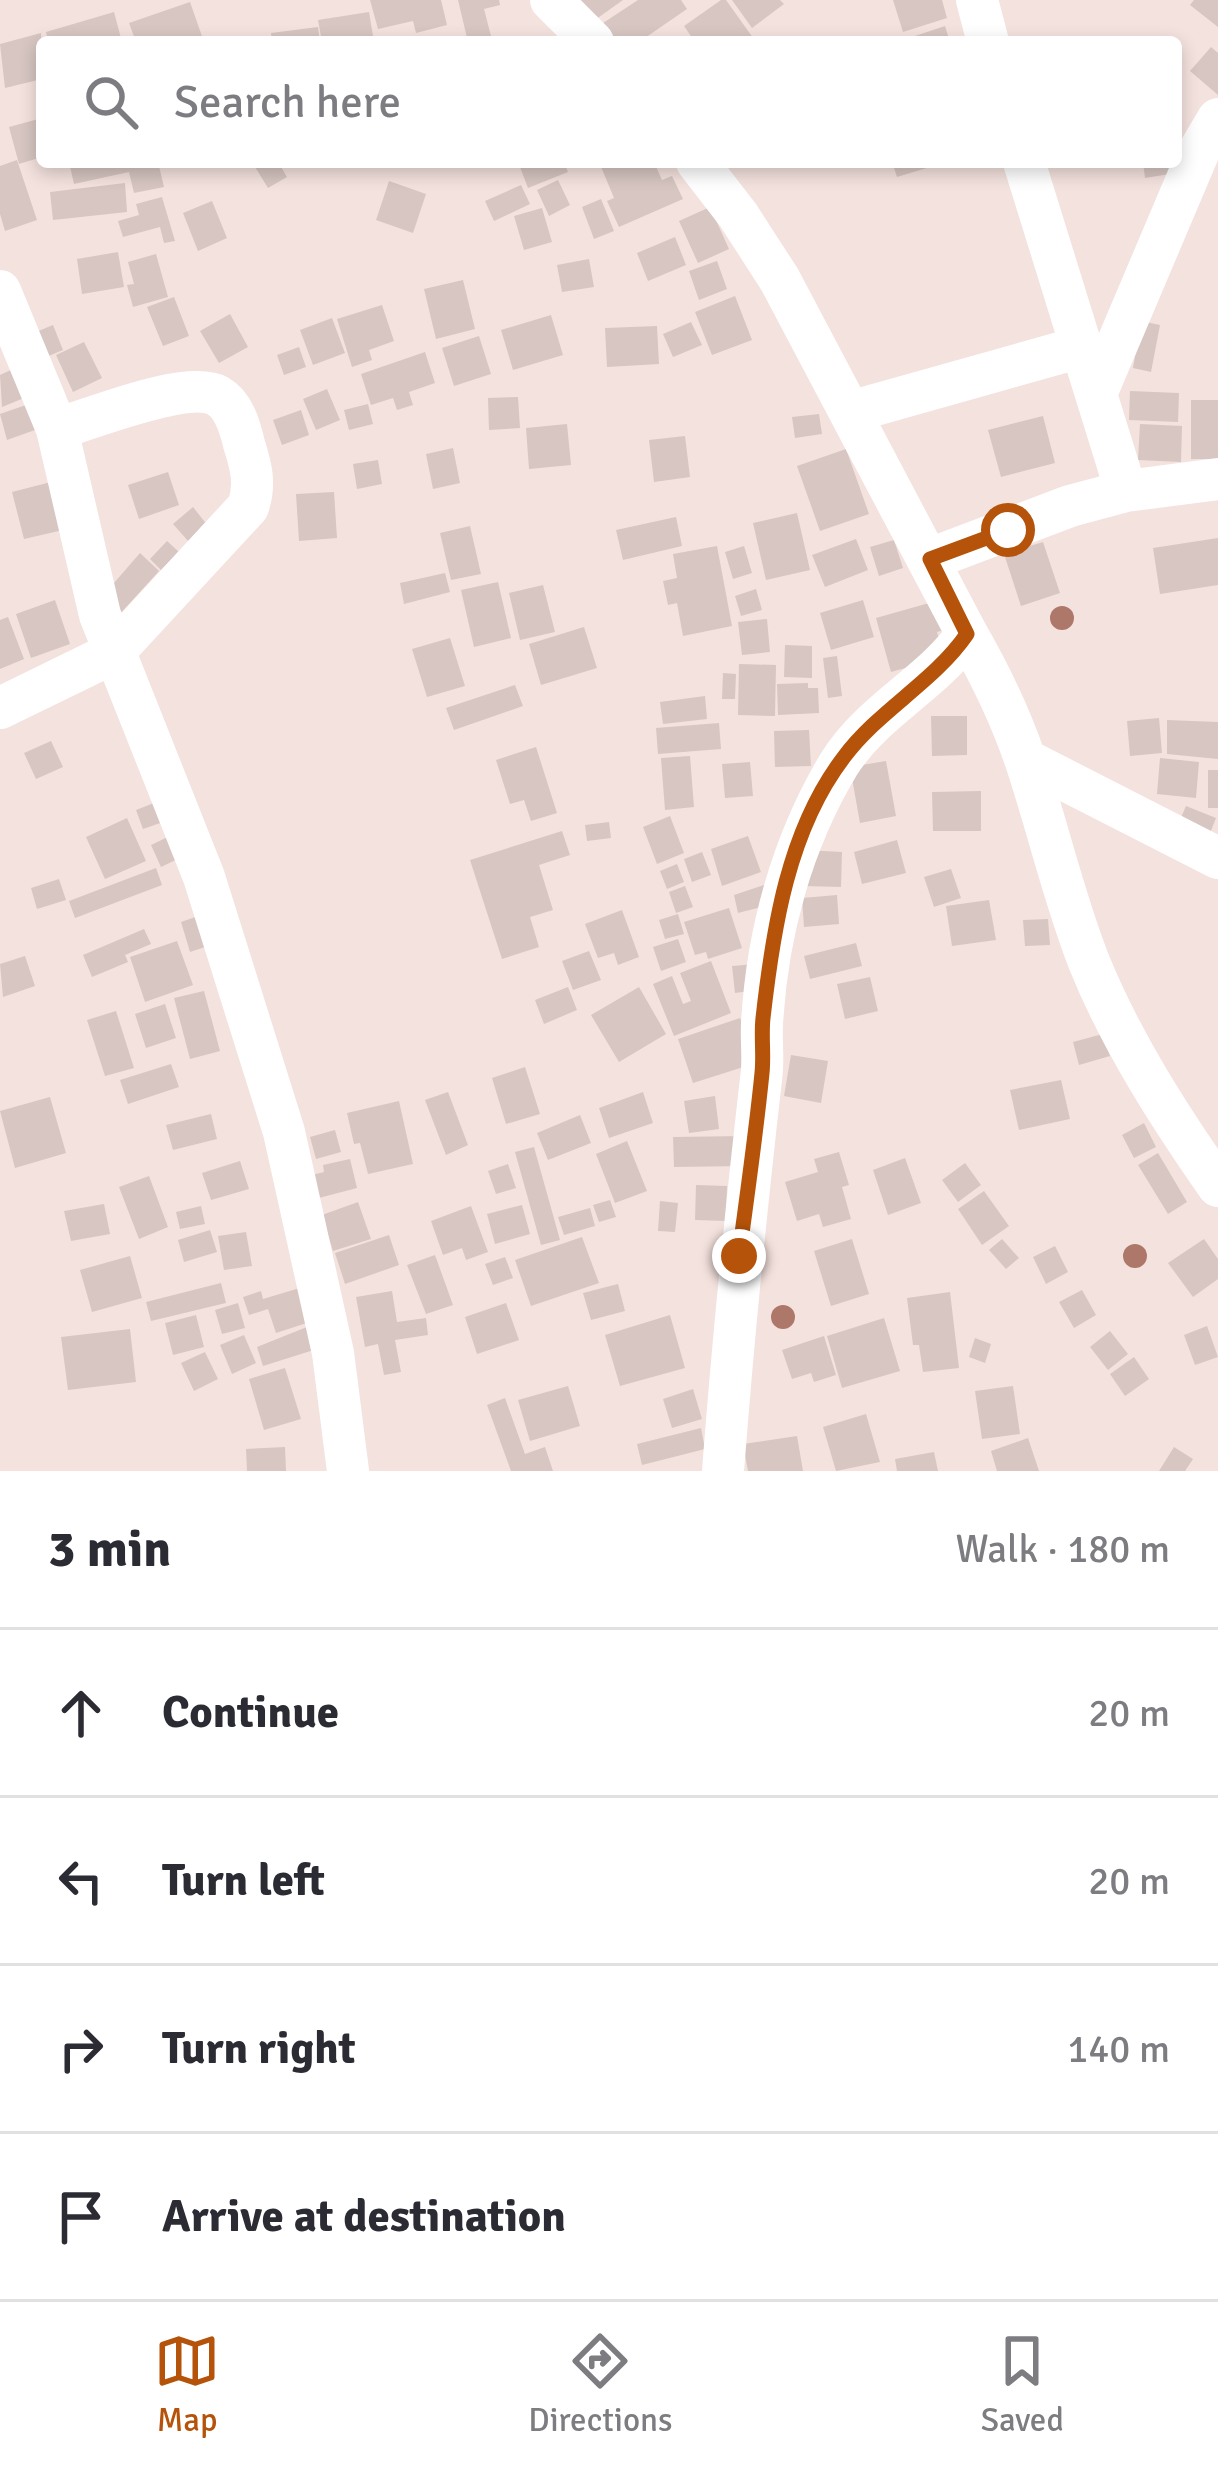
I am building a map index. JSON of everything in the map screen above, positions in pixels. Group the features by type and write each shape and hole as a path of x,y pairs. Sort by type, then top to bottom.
{"street":[{"path":"551,0 576,36"},
{"path":"977,0 986,36"},
{"path":"1096,394 1199,152 1218,119"},
{"path":"702,168 780,280 994,682 1026,760 1051,854 1090,964 1178,1128 1218,1186"},
{"path":"1026,168 1126,491"},
{"path":"0,291 57,429 112,653 204,877 284,1132 333,1353 348,1471"},
{"path":"850,412 1081,347"},
{"path":"0,708 112,653 248,507 253,479 250,464 228,404 207,392 178,393 57,429"},
{"path":"930,559 1070,506 1126,491 1218,479"},
{"path":"723,1471 739,1256 763,1066 762,1024 775,926 791,867 810,815 842,758 890,706 950,659 967,634"},
{"path":"1026,760 1218,858"}],"building":[{"path":"370,0 441,0 447,25 416,33 413,21 378,29"},
{"path":"458,0 499,0 500,5 484,9 491,36 467,36"},
{"path":"566,0 623,0 585,27"},
{"path":"638,0 681,0 687,9 648,36 607,36 600,25"},
{"path":"726,0 752,36 691,36 684,26"},
{"path":"732,0 780,0 784,4 752,28"},
{"path":"893,0 942,0 947,18 903,32"},
{"path":"1194,0 1218,0 1218,27 1190,5"},
{"path":"190,2 202,36 134,36 129,23"},
{"path":"114,12 120,36 47,36 46,32"},
{"path":"369,12 373,36 321,36 318,20"},
{"path":"945,26 948,36 915,36"},
{"path":"318,27 319,36 271,36"},
{"path":"41,33 36,36 36,80 5,88 0,44"},
{"path":"1211,47 1218,53 1218,95 1190,71"},
{"path":"36,120 36,159 19,164 9,127"},
{"path":"17,160 37,220 5,231 0,214 0,166"},
{"path":"70,168 159,168 164,187 134,193 129,172 74,184"},
{"path":"256,168 282,168 287,177 268,188"},
{"path":"520,168 566,168 568,172 528,188"},
{"path":"602,168 657,168 662,180 672,176 683,199 619,227 607,201 614,198"},
{"path":"894,168 927,168 897,177"},
{"path":"1144,168 1169,168 1170,174 1145,178"},
{"path":"558,180 570,205 549,216 537,190"},
{"path":"389,181 426,194 413,233 376,220"},
{"path":"125,183 127,212 53,220 50,192"},
{"path":"521,185 530,204 494,221 485,201"},
{"path":"162,197 175,241 164,243 160,227 123,237 118,221 139,215 136,204"},
{"path":"601,199 614,231 594,239 582,207"},
{"path":"212,201 227,238 198,251 183,213"},
{"path":"710,207 729,249 698,263 679,221"},
{"path":"542,208 552,242 524,250 514,216"},
{"path":"675,237 686,265 648,281 637,253"},
{"path":"118,252 124,287 82,294 77,259"},
{"path":"156,254 168,297 133,307 128,262"},
{"path":"589,259 594,287 562,292 557,265"},
{"path":"717,261 727,289 699,300 689,271"},
{"path":"463,280 475,329 436,339 424,289"},
{"path":"735,296 752,340 712,355 695,312"},
{"path":"174,297 189,336 163,346 147,307"},
{"path":"382,305 394,341 369,350 372,360 352,367 337,319"},
{"path":"230,314 248,347 219,363 200,331"},
{"path":"551,315 563,355 513,370 501,330"},
{"path":"332,318 345,353 313,365 300,330"},
{"path":"1141,321 1160,325 1151,372 1133,368"},
{"path":"691,322 702,345 673,357 663,334"},
{"path":"53,325 63,350 46,357 36,332"},
{"path":"657,326 659,364 607,367 605,328"},
{"path":"479,336 491,374 454,386 442,348"},
{"path":"84,342 102,378 73,392 56,355"},
{"path":"299,347 306,367 284,375 277,355"},
{"path":"425,352 435,383 409,392 413,405 397,410 393,398 371,405 361,374"},
{"path":"13,369 24,398 2,407 0,375"},
{"path":"327,389 340,420 316,430 303,399"},
{"path":"1130,391 1179,393 1178,422 1129,420"},
{"path":"518,397 520,428 489,430 488,398"},
{"path":"1191,400 1218,400 1218,459 1191,459"},
{"path":"368,404 373,424 349,430 344,410"},
{"path":"26,405 35,430 7,440 0,414"},
{"path":"301,410 309,435 282,445 273,420"},
{"path":"819,414 822,434 795,438 792,417"},
{"path":"1043,416 1055,463 1001,477 988,430"},
{"path":"567,424 571,465 529,469 526,428"},
{"path":"1140,424 1182,426 1181,462 1138,460"},
{"path":"685,436 690,477 654,482 649,440"},
{"path":"453,448 460,483 433,489 426,454"},
{"path":"846,449 869,514 820,531 797,466"},
{"path":"378,460 382,484 357,489 353,464"},
{"path":"168,472 179,505 139,519 128,485"},
{"path":"51,482 63,530 24,539 12,492"},
{"path":"334,492 337,538 299,541 296,494"},
{"path":"193,507 208,526 189,542 173,524"},
{"path":"797,513 810,570 766,580 753,523"},
{"path":"676,517 682,546 623,560 616,530"},
{"path":"470,526 481,574 451,580 440,533"},
{"path":"1218,538 1218,585 1160,594 1153,548"},
{"path":"856,539 868,570 825,587 812,555"},
{"path":"894,540 903,568 879,576 870,547"},
{"path":"167,541 179,552 161,570 150,559"},
{"path":"1043,542 1060,593 1021,606 1004,554"},
{"path":"717,546 732,626 683,636 677,603 668,605 663,581 677,578 673,554"},
{"path":"744,546 752,573 733,579 725,552"},
{"path":"140,553 159,571 119,615 101,598"},
{"path":"445,573 450,592 404,604 400,583"},
{"path":"498,582 511,638 474,647 461,590"},
{"path":"543,585 555,632 520,640 509,593"},
{"path":"756,589 762,610 741,616 735,596"},
{"path":"55,600 70,644 31,658 16,614"},
{"path":"863,600 874,637 831,650 820,613"},
{"path":"929,603 933,615 950,610 954,627 937,632 944,657 891,672 876,618"},
{"path":"8,617 24,659 0,669 0,620"},
{"path":"767,619 770,652 742,655 738,622"},
{"path":"584,627 597,668 541,685 529,644"},
{"path":"450,638 465,686 427,697 412,649"},
{"path":"785,645 812,646 812,678 784,677"},
{"path":"837,656 842,696 828,698 823,658"},
{"path":"739,664 776,665 775,716 738,715"},
{"path":"723,673 736,674 735,699 722,699"},
{"path":"808,683 808,688 818,688 819,713 778,715 777,684"},
{"path":"515,685 523,706 454,730 446,708"},
{"path":"705,696 707,719 663,724 660,702"},
{"path":"931,716 967,716 967,755 932,756"},
{"path":"1159,718 1162,753 1130,756 1127,721"},
{"path":"1167,720 1218,722 1218,759 1167,754"},
{"path":"719,723 721,749 658,754 656,728"},
{"path":"809,730 811,766 775,767 774,731"},
{"path":"51,741 63,767 36,779 24,753"},
{"path":"536,747 557,813 531,821 524,800 510,804 496,760"},
{"path":"690,756 694,807 665,810 661,758"},
{"path":"1160,758 1199,762 1196,798 1157,794"},
{"path":"886,761 896,816 860,823 850,767"},
{"path":"750,762 753,796 725,798 722,764"},
{"path":"1208,770 1218,770 1218,808 1208,808"},
{"path":"981,791 981,831 933,831 932,792"},
{"path":"159,801 166,821 143,829 136,810"},
{"path":"1186,806 1216,818 1207,841 1176,829"},
{"path":"670,816 684,853 657,864 643,827"},
{"path":"127,818 146,861 105,879 86,837"},
{"path":"609,822 611,838 587,841 585,825"},
{"path":"562,831 570,855 539,865 553,910 530,917 539,947 502,959 470,860"},
{"path":"172,835 182,857 161,867 151,845"},
{"path":"748,836 761,872 722,886 711,849"},
{"path":"897,840 906,873 862,884 854,852"},
{"path":"805,850 842,852 841,887 803,886"},
{"path":"702,852 711,875 692,882 684,859"},
{"path":"677,864 684,882 667,889 660,871"},
{"path":"156,868 162,885 75,918 69,901"},
{"path":"951,869 961,898 934,907 924,877"},
{"path":"59,879 66,900 37,909 31,888"},
{"path":"776,881 773,904 738,913 734,895"},
{"path":"685,886 693,907 676,913 669,892"},
{"path":"837,895 839,924 804,927 802,898"},
{"path":"989,900 996,940 952,946 946,906"},
{"path":"729,908 742,948 708,959 706,952 695,955 684,922"},
{"path":"622,910 639,957 618,965 614,953 598,958 585,924"},
{"path":"204,914 214,944 190,952 181,922"},
{"path":"678,914 684,934 665,939 659,920"},
{"path":"1048,919 1050,945 1025,946 1023,920"},
{"path":"144,929 151,944 125,955 128,962 92,977 83,955"},
{"path":"678,939 686,962 661,971 653,947"},
{"path":"177,941 193,985 145,1002 130,957"},
{"path":"856,943 862,966 810,979 804,956"},
{"path":"589,951 601,980 573,990 562,961"},
{"path":"25,956 35,986 3,997 0,964"},
{"path":"711,961 731,1013 674,1036 653,984 672,976 683,1004 691,1001 680,973"},
{"path":"756,964 758,990 735,993 732,966"},
{"path":"870,977 878,1011 845,1019 837,984"},
{"path":"568,987 577,1010 544,1024 535,1000"},
{"path":"639,987 666,1034 619,1062 591,1015"},
{"path":"204,991 220,1051 190,1059 174,998"},
{"path":"165,1004 176,1038 146,1048 135,1014"},
{"path":"116,1011 134,1068 105,1076 87,1020"},
{"path":"740,1018 756,1063 693,1083 678,1039"},
{"path":"1103,1034 1110,1056 1079,1065 1073,1042"},
{"path":"791,1055 828,1061 821,1103 784,1096"},
{"path":"171,1064 179,1087 128,1104 120,1080"},
{"path":"525,1067 540,1114 506,1124 492,1078"},
{"path":"1061,1080 1070,1119 1019,1130 1010,1090"},
{"path":"448,1092 468,1145 446,1155 425,1100"},
{"path":"643,1092 653,1123 609,1138 599,1108"},
{"path":"715,1096 719,1129 689,1133 684,1101"},
{"path":"50,1097 66,1153 15,1168 0,1111"},
{"path":"399,1101 413,1164 368,1174 347,1113"},
{"path":"211,1114 217,1139 173,1150 166,1125"},
{"path":"580,1115 591,1143 548,1160 537,1133"},
{"path":"1144,1123 1156,1147 1134,1158 1122,1135"},
{"path":"335,1130 341,1152 316,1159 310,1137"},
{"path":"744,1136 744,1166 674,1167 673,1137"},
{"path":"627,1141 647,1191 615,1203 596,1154"},
{"path":"534,1147 560,1240 541,1245 515,1152"},
{"path":"839,1152 849,1185 842,1187 851,1219 823,1227 819,1214 797,1221 785,1182 818,1172 814,1159"},
{"path":"1158,1153 1187,1202 1168,1214 1138,1165"},
{"path":"905,1158 921,1203 888,1215 873,1170"},
{"path":"350,1159 357,1188 311,1200 304,1177 324,1172 323,1165"},
{"path":"240,1161 249,1189 211,1200 202,1173"},
{"path":"965,1163 981,1185 958,1202 942,1180"},
{"path":"508,1164 516,1188 496,1194 488,1171"},
{"path":"149,1176 168,1227 139,1239 119,1187"},
{"path":"696,1185 727,1186 726,1221 695,1220"},
{"path":"984,1191 1009,1226 982,1245 958,1209"},
{"path":"610,1200 616,1217 599,1222 593,1205"},
{"path":"660,1201 678,1203 675,1232 658,1231"},
{"path":"358,1202 371,1239 333,1251 322,1215"},
{"path":"104,1204 110,1234 71,1241 64,1211"},
{"path":"522,1205 530,1234 495,1244 487,1214"},
{"path":"201,1206 205,1224 180,1229 176,1212"},
{"path":"471,1206 488,1252 466,1260 462,1248 443,1255 431,1221"},
{"path":"590,1208 595,1226 564,1235 558,1217"},
{"path":"210,1230 217,1252 184,1262 178,1240"},
{"path":"246,1232 252,1266 224,1270 218,1236"},
{"path":"389,1235 399,1265 345,1284 335,1253"},
{"path":"582,1237 599,1283 531,1306 515,1260"},
{"path":"852,1239 869,1294 831,1306 814,1251"},
{"path":"1002,1239 1019,1258 1006,1269 989,1250"},
{"path":"1204,1239 1218,1259 1218,1279 1193,1297 1168,1263"},
{"path":"1055,1246 1068,1272 1046,1284 1033,1257"},
{"path":"435,1255 453,1305 426,1314 407,1265"},
{"path":"130,1256 142,1298 92,1312 80,1270"},
{"path":"505,1257 513,1278 493,1285 485,1264"},
{"path":"221,1283 226,1303 151,1321 146,1302"},
{"path":"618,1284 625,1311 591,1320 583,1293"},
{"path":"303,1287 313,1321 276,1333 268,1309 249,1315 243,1297 261,1291 263,1299"},
{"path":"1082,1290 1096,1315 1074,1328 1059,1302"},
{"path":"392,1291 397,1322 426,1318 428,1335 395,1340 401,1372 384,1375 378,1344 365,1347 356,1297"},
{"path":"950,1292 959,1368 923,1372 919,1345 913,1345 907,1298"},
{"path":"238,1303 245,1328 222,1334 215,1310"},
{"path":"506,1303 519,1340 477,1354 465,1317"},
{"path":"196,1315 204,1347 173,1355 165,1323"},
{"path":"670,1315 685,1368 620,1386 605,1335"},
{"path":"884,1318 900,1371 842,1388 827,1336"},
{"path":"312,1325 320,1348 263,1366 257,1347"},
{"path":"1207,1326 1218,1357 1195,1365 1184,1335"},
{"path":"130,1329 136,1382 68,1390 61,1337"},
{"path":"1110,1331 1128,1354 1108,1370 1090,1347"},
{"path":"244,1335 256,1363 232,1374 220,1345"},
{"path":"824,1336 836,1375 814,1382 811,1373 792,1379 782,1350"},
{"path":"975,1338 991,1344 985,1363 969,1357"},
{"path":"205,1352 218,1379 194,1391 181,1363"},
{"path":"1134,1357 1149,1379 1125,1396 1110,1374"},
{"path":"285,1368 301,1419 264,1430 249,1379"},
{"path":"568,1386 580,1426 530,1441 518,1400"},
{"path":"1013,1386 1020,1434 982,1439 975,1391"},
{"path":"693,1389 702,1419 672,1428 663,1399"},
{"path":"505,1398 525,1454 545,1447 553,1471 511,1471 487,1405"},
{"path":"866,1414 880,1462 836,1471 823,1427"},
{"path":"701,1428 705,1449 642,1465 637,1444"},
{"path":"797,1436 803,1471 748,1471 743,1444"},
{"path":"1028,1438 1039,1471 997,1471 991,1451"},
{"path":"285,1447 286,1471 247,1471 246,1449"},
{"path":"1174,1447 1193,1459 1185,1471 1159,1471"},
{"path":"934,1452 938,1471 897,1471 895,1459"}],"route":[{"path":"739,1256 775,926 810,815 842,758 890,706 950,659 967,634 930,559 1008,530"}]}
